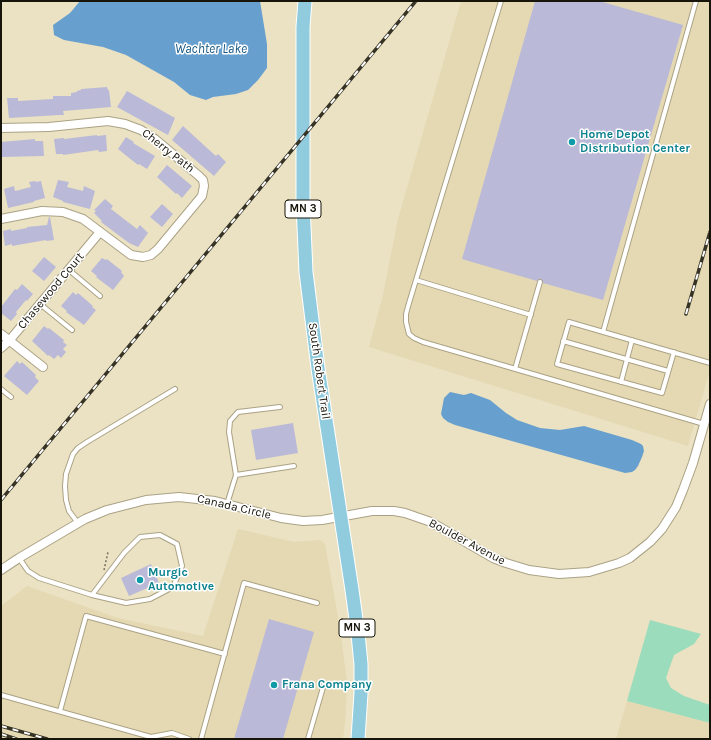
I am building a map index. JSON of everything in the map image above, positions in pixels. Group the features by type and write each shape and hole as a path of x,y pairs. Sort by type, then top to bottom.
{"main road":[{"name":"South Robert Trail","path":"305,1 303,27 303,204 306,272 318,368 352,590 360,664 361,693 358,739"}],"street":[{"name":"Cherry Path","path":"1,128 49,127 108,121 125,124 141,130 155,139 202,180 204,186 202,196 155,252 148,256 139,257 127,253 100,232"},
{"path":"1,219 42,211 56,211 77,216 100,232"},
{"name":"Chasewood Court","path":"1,348 10,341 100,232"},
{"path":"1,334 43,367"},
{"name":"Boulder Avenue","path":"340,517 384,510 405,513 430,522 506,564 536,571 559,574 589,572 619,563 630,558 650,542 662,529 676,507 693,463 710,404"},
{"name":"Canada Circle","path":"1,570 78,523 107,510 134,502 159,498 190,498 227,504 295,520 315,520 340,517"}],"lane":[{"path":"501,1 406,314 409,334 423,342 704,424"},
{"path":"603,332 696,1"},
{"path":"68,270 100,296"},
{"path":"416,280 531,315"},
{"path":"515,368 540,282"},
{"path":"40,304 72,330"},
{"path":"674,352 662,393 557,364 569,322 674,352 710,363"},
{"path":"621,382 632,340"},
{"path":"564,341 668,372"},
{"path":"1,389 10,397"},
{"path":"78,523 69,511 66,500 66,474 73,454 78,448 87,442 175,389"},
{"path":"227,504 236,475 229,432 230,421 238,412 280,407"},
{"path":"236,475 294,466"},
{"path":"19,558 28,571 39,578 92,594 126,603 150,599 174,587 182,566 176,544 160,535 140,537 124,553 92,594"},
{"path":"201,739 244,583 317,603"},
{"path":"60,711 86,616 225,654"},
{"path":"308,739 324,684"},
{"path":"1,695 151,737 172,733 189,739"}],"path":[{"path":"100,585 108,552"}],"shaded area":[{"path":"461,1 710,1 710,370 688,446 369,347 383,295 398,219"},
{"path":"238,529 294,542 320,540 325,544 340,628 347,682 343,739 1,739 1,606 27,586 118,618 203,636"},
{"path":"627,701 710,723 710,739 616,739"}],"green space":[{"path":"650,620 701,634 694,644 674,655 666,678 671,688 684,696 710,705 710,723 627,701"}],"water":[{"name":"Wachter Lake","path":"80,1 260,1 267,44 267,68 248,90 236,94 213,97 206,100 190,95 174,82 126,55 103,47 64,40 54,35 53,25 70,13"},
{"path":"450,392 464,395 471,393 490,400 517,420 540,428 560,430 584,426 632,440 641,444 644,451 635,470 625,473 455,425 448,422 441,414 444,398"}],"building":[{"name":"Home Depot Distribution Center","path":"535,1 599,1 683,25 603,300 543,283 541,279 537,281 462,259"},
{"path":"107,87 109,90 111,107 63,111 64,115 9,118 7,98 18,98 18,101 53,99 53,96 71,96 71,93 77,92 81,89"},
{"path":"127,91 175,118 168,135 117,107"},
{"path":"183,126 216,156 218,154 226,162 214,176 172,140"},
{"path":"106,135 107,151 99,152 98,150 63,155 56,154 54,139"},
{"path":"126,137 155,156 147,169 139,164 138,165 118,149"},
{"path":"35,139 35,141 43,141 44,156 1,157 1,142"},
{"path":"167,165 192,186 182,198 157,177"},
{"path":"58,180 69,182 67,187 83,191 84,186 95,191 90,209 63,202 53,197"},
{"path":"41,181 45,198 8,208 4,189 14,186 15,191 31,187 29,182"},
{"path":"105,199 113,206 111,209 137,229 140,225 148,233 138,247 129,243 101,222 102,221 94,213 96,211 94,210"},
{"path":"162,204 173,214 162,227 150,217"},
{"path":"49,217 54,240 5,246 3,231 47,225"},
{"path":"44,257 56,267 44,281 32,271"},
{"path":"102,258 107,259 122,271 121,272 124,276 113,290 96,277 97,276 91,271"},
{"path":"22,284 33,294 16,312 17,314 11,321 1,313 1,307 15,289 17,290"},
{"path":"73,292 76,295 78,293 96,310 84,325 66,312 67,311 61,306"},
{"path":"44,326 48,329 49,328 64,340 63,342 67,345 63,349 66,352 61,358 58,355 54,359 49,355 48,356 32,341"},
{"path":"17,361 20,364 22,362 36,375 35,377 39,381 27,395 4,376"},
{"path":"293,423 298,453 256,460 251,430"},
{"name":"Murgic Automotive","path":"151,564 159,583 129,596 121,578"},
{"name":"Frana Company","path":"269,619 314,632 283,739 234,739"}],"railway":[{"path":"1,500 416,1"},
{"path":"686,314 710,232"},
{"path":"1,726 47,739"},
{"path":"1,734 16,739"}],"place":[{"name":"Home Depot Distribution Center","path":"572,142"},
{"name":"Murgic Automotive","path":"140,580"},
{"name":"Frana Company","path":"274,685"}]}
